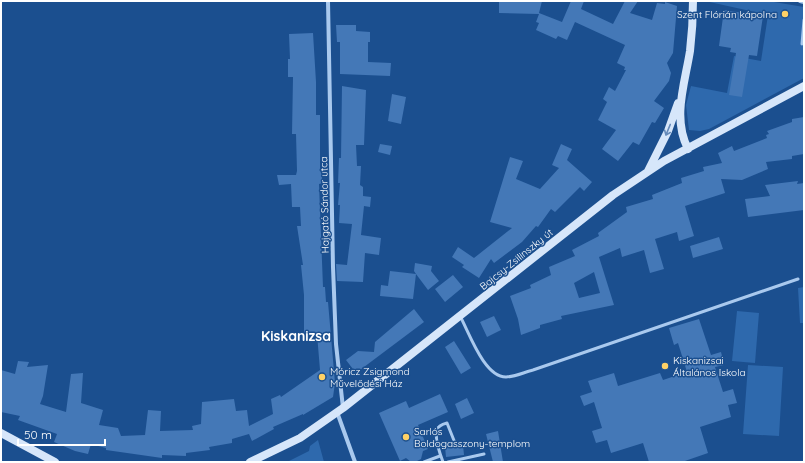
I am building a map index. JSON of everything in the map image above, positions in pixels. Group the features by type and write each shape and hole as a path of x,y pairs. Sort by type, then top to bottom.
{"street":[{"name":"Hajgató Sándor utca","path":"328,1 333,267 336,344 340,410 355,462"},
{"path":"648,172 668,131 681,94 690,50 693,25 693,1"},
{"path":"800,1 804,2"},
{"name":"Bajcsy-Zsilinszky út","path":"250,462 300,438 340,410 579,220 648,172 804,86"},
{"path":"681,94 681,120 688,149"},
{"path":"1,433 55,462"}],"lane":[{"path":"802,44 804,20"},
{"path":"460,316 486,366 500,376 509,376 533,370 798,279"},
{"path":"443,462 440,456 436,436 437,430 440,426 447,423 455,443"},
{"path":"448,462 461,461 484,454"},
{"path":"424,462 440,456"}],"shaded area":[{"path":"705,1 768,1 804,7 804,78 709,129 700,131 689,130 686,105 691,86 727,93 734,56 761,61 768,15"},
{"path":"804,287 804,323 800,323 798,288"},
{"path":"737,311 759,313 755,363 732,361"},
{"path":"748,365 783,367 779,436 743,434"},
{"path":"318,440 324,462 287,462 309,451 310,446"}],"building":[{"path":"499,1 542,1 539,13 562,22 571,1 584,1 581,9 613,24 625,1 638,1 630,13 652,20 657,3 665,4 665,2 677,6 673,53 667,63 671,73 669,81 654,101 664,108 655,123 652,122 639,145 633,142 618,161 602,149 616,130 598,120 607,102 603,99 609,87 615,91 626,70 624,70 625,67 617,63 625,45 575,22 567,40 558,36 556,39 536,30 539,23 536,22 539,14 499,13"},
{"path":"724,10 763,16 757,56 749,55 742,97 729,95 736,53 730,52 731,48 719,46"},
{"path":"336,25 356,25 356,31 370,32 370,42 368,42 368,62 391,63 390,76 340,74 340,42 337,42"},
{"path":"313,33 316,82 316,115 320,115 320,168 323,183 319,184 323,287 325,287 326,302 328,302 335,383 333,397 303,415 273,427 274,429 252,441 249,434 232,439 232,443 209,447 210,450 186,453 186,456 162,455 162,458 106,450 106,448 91,444 88,454 75,451 54,442 57,434 18,420 20,416 1,412 1,370 15,374 18,361 29,362 27,367 48,365 43,396 40,404 66,412 71,374 83,373 81,403 103,410 99,425 118,428 121,436 145,435 148,410 161,411 160,431 193,430 192,426 201,424 202,402 234,399 236,411 247,410 249,426 273,414 271,399 280,395 281,397 320,370 317,334 304,334 304,295 301,265 303,265 297,226 301,226 300,207 292,207 291,184 279,185 277,175 296,175 297,171 296,134 292,134 293,77 288,77 288,59 290,59 289,34"},
{"path":"342,86 366,90 364,145 356,145 357,166 361,166 360,185 363,187 363,196 371,197 370,207 364,206 361,235 381,238 379,255 365,253 363,282 337,281 336,264 347,265 352,224 339,223 340,205 338,205 340,183 338,183 339,158 341,158"},
{"path":"392,94 406,97 401,124 388,121"},
{"path":"804,117 804,154 792,156 792,159 766,162 768,169 742,180 721,179 725,193 685,206 694,236 679,241 677,232 655,239 664,269 650,273 644,250 622,257 620,248 599,257 614,305 561,316 562,319 540,325 540,328 521,335 518,319 510,296 531,288 530,285 551,275 549,267 575,256 572,250 599,236 598,233 627,212 626,207 653,199 652,195 682,183 681,178 704,171 703,167 722,163 718,153 732,146 734,151 767,138 766,135 769,134 767,131 792,122 792,119","holes":["594,272 600,293 579,298 574,283"]},
{"path":"380,144 392,146 390,155 378,152"},
{"path":"561,144 572,149 567,160 592,182 584,191 580,187 555,212 551,209 538,227 536,226 522,242 494,263 491,259 479,278 462,267 464,265 452,257 458,247 474,258 512,228 490,222 510,157 523,161 516,179 540,189 559,168 552,165"},
{"path":"798,181 797,184 804,183 804,210 748,217 745,199 770,196 765,185"},
{"path":"719,237 723,249 693,258 690,246"},
{"path":"415,263 432,266 431,271 439,281 428,290 414,271"},
{"path":"390,271 416,274 413,299 380,296 381,285 388,286"},
{"path":"453,275 463,287 445,302 435,289"},
{"path":"414,309 424,322 356,373 346,360 358,351 374,352 375,342"},
{"path":"494,316 501,330 487,337 480,322"},
{"name":"Kiskanizsai Általános Iskola","path":"699,319 711,355 721,352 724,365 715,367 723,392 733,389 737,403 728,405 731,417 700,427 708,453 682,462 649,462 643,443 611,453 607,440 596,443 592,431 602,428 594,402 584,406 580,396 592,392 588,381 614,373 618,386 660,373 663,380 687,372 678,343 674,345 669,328"},
{"path":"454,341 471,368 461,374 445,347"},
{"name":"Sarlós Boldogasszony-templom","path":"440,394 448,412 418,425 428,449 423,451 421,459 417,461 411,462 406,458 400,461 379,413 406,401 409,408"},
{"path":"467,398 474,413 461,419 455,404"},
{"path":"498,431 503,462 493,462 486,434"},
{"path":"463,445 464,455 446,457 445,447"}],"place":[{"name":"Szent Flórián kápolna","path":"785,14"},
{"name":"Kiskanizsai Általános Iskola","path":"665,366"},
{"name":"Móricz Zsigmond Művelődési Ház","path":"322,377"},
{"name":"Sarlós Boldogasszony-templom","path":"406,437"}],"district":[{"name":"Kiskanizsa","path":"296,336"}]}
